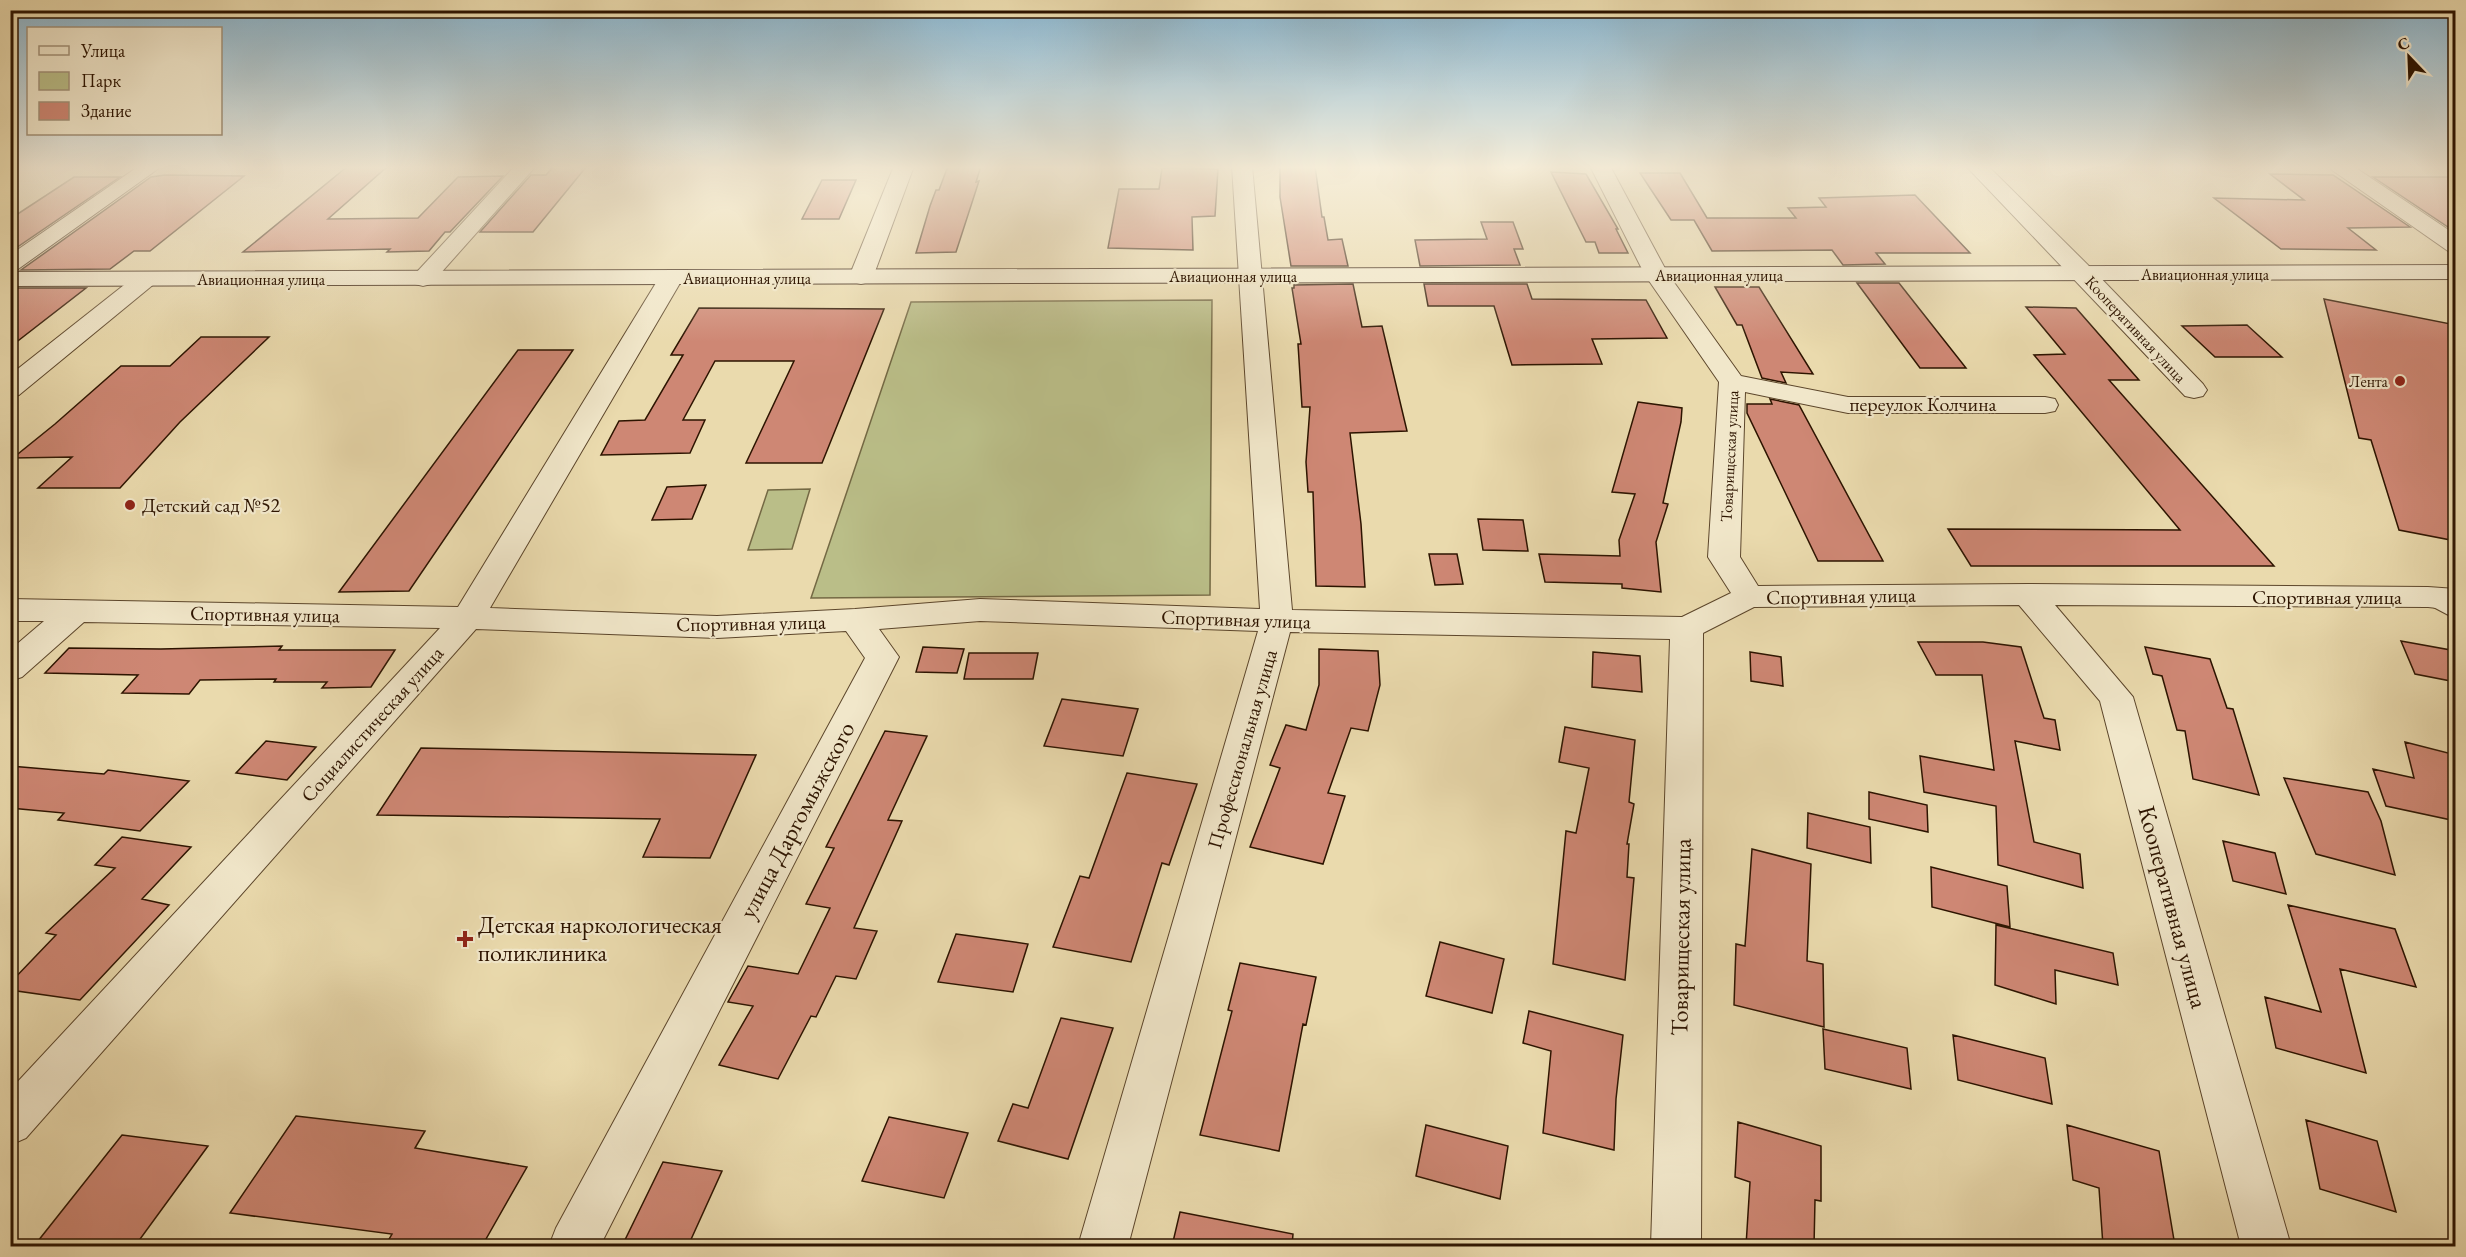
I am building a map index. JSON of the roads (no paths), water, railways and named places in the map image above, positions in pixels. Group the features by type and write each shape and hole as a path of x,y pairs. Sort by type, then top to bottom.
{"street":[{"path":"10,266 69,225"},
{"path":"423,279 473,225"},
{"path":"861,277 881,225"},
{"name":"Профессиональная улица","path":"1103,1246 1277,621 1247,225"},
{"name":"Товарищеская улица","path":"1631,225 1657,275 1732,382 1724,557 1749,597"},
{"name":"Кооперативная улица","path":"2035,225 2194,390"},
{"path":"2425,225 2456,246"},
{"name":"Авиационная улица","path":"10,279 2085,275 2456,272"},
{"name":"Социалистическая улица","path":"10,1123 468,618 671,278"},
{"path":"10,388 146,279"},
{"name":"переулок Колчина","path":"1732,382 1848,405 2045,405"},
{"name":"Кооперативная улица","path":"2028,594 2116,697 2266,1246"},
{"name":"Спортивная улица","path":"10,610 468,618 717,627 855,620 980,610 1277,621 1687,628 1749,597 2028,594 2446,603"},
{"path":"10,669 78,610"},
{"name":"улица Даргомыжского","path":"574,1246 882,657 855,620"},
{"name":"Товарищеская улица","path":"1676,1246 1687,628"}],"place":[{"name":"Лента","path":"2400,381"},
{"name":"Детский сад №52","path":"130,505"},
{"name":"Детская наркологическая поликлиника","path":"465,939"}]}
